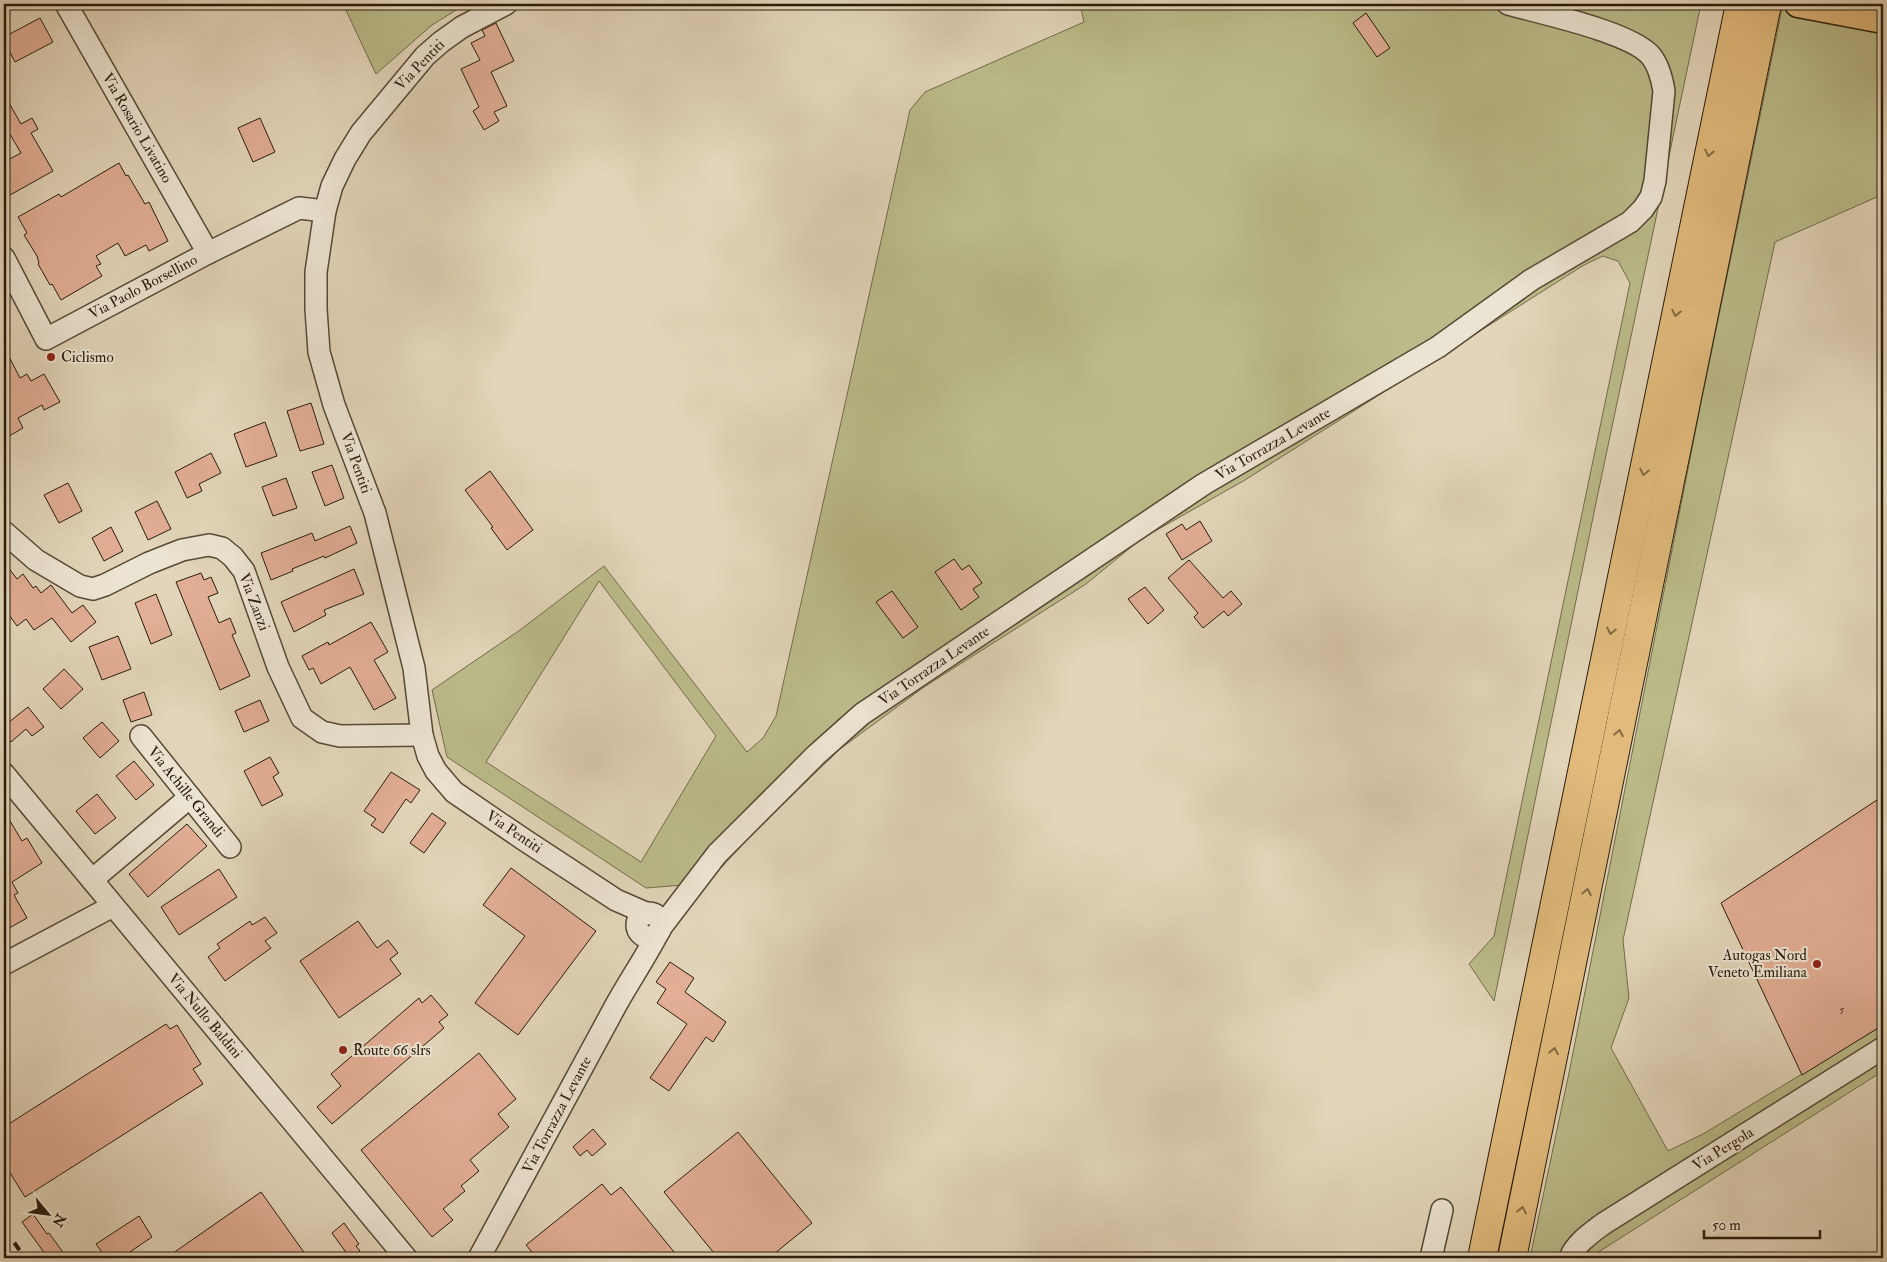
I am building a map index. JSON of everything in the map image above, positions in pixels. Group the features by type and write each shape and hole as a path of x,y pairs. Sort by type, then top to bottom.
{"highway":[{"path":"1719,106 1731,4"},
{"path":"1482,1258 1740,4"},
{"path":"1512,1258 1767,4"}],"main road":[{"path":"1810,6 1883,20"}],"street":[{"name":"Via Rosario Livatino","path":"66,4 208,253"},
{"name":"Via Pentiti","path":"506,4 462,27 441,42 418,64 361,133 332,186 325,211 316,272 319,352 334,405 375,513 414,668 422,735 428,756 436,771 454,792 649,924"},
{"name":"Via Torrazza Levante","path":"479,1258 635,971 640,946 649,924 681,900 717,854 816,755 862,714 1204,484 1438,347 1531,280 1630,222 1643,209 1651,197 1655,181 1664,91 1662,78 1650,55 1642,48 1613,33 1508,4"},
{"name":"Via Paolo Borsellino","path":"4,258 46,338 208,253 299,208 325,211"},
{"name":"Via Zanzi","path":"4,532 36,560 80,586 94,589 182,550 209,544 222,548 233,557 244,571 278,667 302,718 322,732 340,736 422,735"},
{"name":"Via Achille Grandi","path":"140,736 230,847"},
{"name":"Via Nullo Baldini","path":"5,778 406,1258"},
{"path":"92,880 190,797"},
{"path":"4,964 113,906"},
{"name":"Via Pergola","path":"1570,1258 1586,1237 1603,1224 1883,1048"},
{"path":"1431,1258 1442,1210"}],"green space":[{"path":"343,4 466,4 432,25 376,74"},
{"path":"1080,4 1701,4 1494,1001 1469,964 1494,936 1630,283 1618,261 1603,256 1584,265 1245,480 1141,539 1086,584 924,687 840,749 755,831 707,883 646,888 447,757 432,690 520,630 604,566 747,752 763,738 776,716 910,110 925,92 1084,22","holes":["599,581 716,736 641,862 486,762"]},
{"path":"1783,4 1883,4 1883,199 1877,197 1775,242 1623,940 1629,998 1611,1048 1668,1151 1703,1134 1883,1025 1883,1071 1589,1258 1530,1258 1570,1068 1702,398"}],"building":[{"path":"1366,13 1390,48 1377,57 1353,23"},
{"path":"40,18 53,42 15,62 4,41 4,37"},
{"path":"496,23 514,61 491,72 507,106 494,112 499,121 484,130 473,111 479,107 461,69 480,60 471,43 485,36 482,30"},
{"path":"4,94 21,124 32,118 38,129 31,133 53,171 10,195 4,184 4,162 21,153 8,131 4,134"},
{"path":"260,118 275,152 253,162 238,128"},
{"path":"119,163 145,204 149,202 168,241 149,251 146,245 125,256 118,243 96,256 101,264 96,266 102,276 61,300 38,264 37,256 24,235 27,233 18,217 59,194 61,197"},
{"path":"4,347 20,378 27,374 31,381 44,374 60,402 44,410 42,405 18,418 23,428 4,439"},
{"path":"311,403 324,444 300,451 287,411"},
{"path":"265,422 277,456 246,467 234,434"},
{"path":"211,453 221,473 199,484 202,491 187,498 175,472"},
{"path":"332,465 344,498 325,506 312,472"},
{"path":"490,471 533,530 507,550 491,528 493,527 465,490"},
{"path":"286,478 297,508 273,516 262,487"},
{"path":"68,483 82,511 59,523 44,495"},
{"path":"157,501 171,529 148,540 135,512"},
{"path":"1200,521 1212,541 1182,560 1166,534 1182,524 1186,530"},
{"path":"350,526 357,543 325,558 324,556 292,569 293,571 271,580 261,553 312,533 315,541"},
{"path":"111,527 123,551 104,561 92,538"},
{"path":"954,559 962,570 969,565 982,583 973,589 979,597 961,610 935,572"},
{"path":"1189,560 1223,598 1231,591 1242,604 1228,616 1224,611 1203,628 1194,617 1198,613 1168,578"},
{"path":"4,562 17,579 23,574 33,588 36,586 41,593 51,585 72,613 83,605 96,622 71,642 52,618 34,630 26,619 17,626 4,608"},
{"path":"354,569 364,594 324,610 326,615 294,632 281,602"},
{"path":"201,573 204,580 211,577 218,593 208,597 219,623 230,618 236,633 232,635 250,676 220,690 176,582"},
{"path":"1145,587 1164,610 1148,624 1128,599"},
{"path":"892,591 918,627 903,638 876,602"},
{"path":"156,594 172,635 151,644 135,603"},
{"path":"371,622 388,652 374,660 396,698 374,710 350,667 321,684 313,668 309,670 302,656 328,642 329,645"},
{"path":"118,636 131,669 102,680 89,647"},
{"path":"64,669 83,689 61,709 43,689"},
{"path":"144,692 152,715 131,722 123,700"},
{"path":"260,700 269,721 244,732 235,711"},
{"path":"28,707 44,727 32,736 26,729 11,742 4,733 4,726"},
{"path":"102,722 119,741 100,758 83,738"},
{"path":"270,757 279,773 273,777 283,795 262,806 244,771"},
{"path":"134,761 154,785 136,800 116,776"},
{"path":"391,772 420,790 411,803 406,799 383,833 371,825 376,819 364,811"},
{"path":"97,794 116,818 95,834 76,811"},
{"name":"Autogas Nord Veneto Emiliana","path":"1883,796 1883,1025 1802,1075 1721,903"},
{"path":"4,811 22,841 27,838 42,863 12,882 18,893 14,895 27,918 4,931"},
{"path":"432,813 446,823 424,853 410,843"},
{"path":"187,824 207,846 148,897 129,874"},
{"path":"511,868 596,931 518,1035 475,1003 525,936 483,905"},
{"path":"219,869 237,897 179,935 161,907"},
{"path":"265,917 277,933 265,941 271,948 225,981 208,957 220,948 217,944 250,921 252,925"},
{"path":"358,921 377,948 388,940 398,953 390,959 401,974 339,1018 300,961"},
{"path":"670,962 694,978 685,992 726,1022 713,1042 706,1037 669,1091 650,1078 687,1024 657,1003 666,989 656,982"},
{"path":"431,995 448,1015 439,1022 444,1028 332,1124 317,1107 341,1086 331,1074 419,998 422,1003"},
{"path":"166,1024 170,1029 177,1025 201,1064 193,1069 203,1084 25,1197 4,1163 4,1127"},
{"path":"479,1053 516,1099 498,1114 509,1127 470,1160 479,1171 461,1186 465,1191 443,1209 453,1220 432,1237 361,1150"},
{"path":"593,1129 606,1144 592,1156 587,1150 580,1156 573,1147"},
{"path":"738,1132 812,1223 769,1258 718,1258 664,1192"},
{"path":"602,1184 611,1195 621,1187 679,1258 537,1258 526,1245"},
{"path":"261,1192 308,1258 166,1258"},
{"path":"33,1214 67,1258 48,1258 22,1222"},
{"path":"139,1216 152,1237 121,1258 106,1258 96,1244"},
{"path":"344,1223 359,1244 356,1246 360,1251 350,1258 332,1233"}],"railway":[{"path":"4,1228 25,1258"}],"place":[{"name":"Ciclismo","path":"51,357"},
{"name":"Autogas Nord Veneto Emiliana","path":"1817,964"},
{"name":"Route 66 slrs","path":"343,1050"}]}
